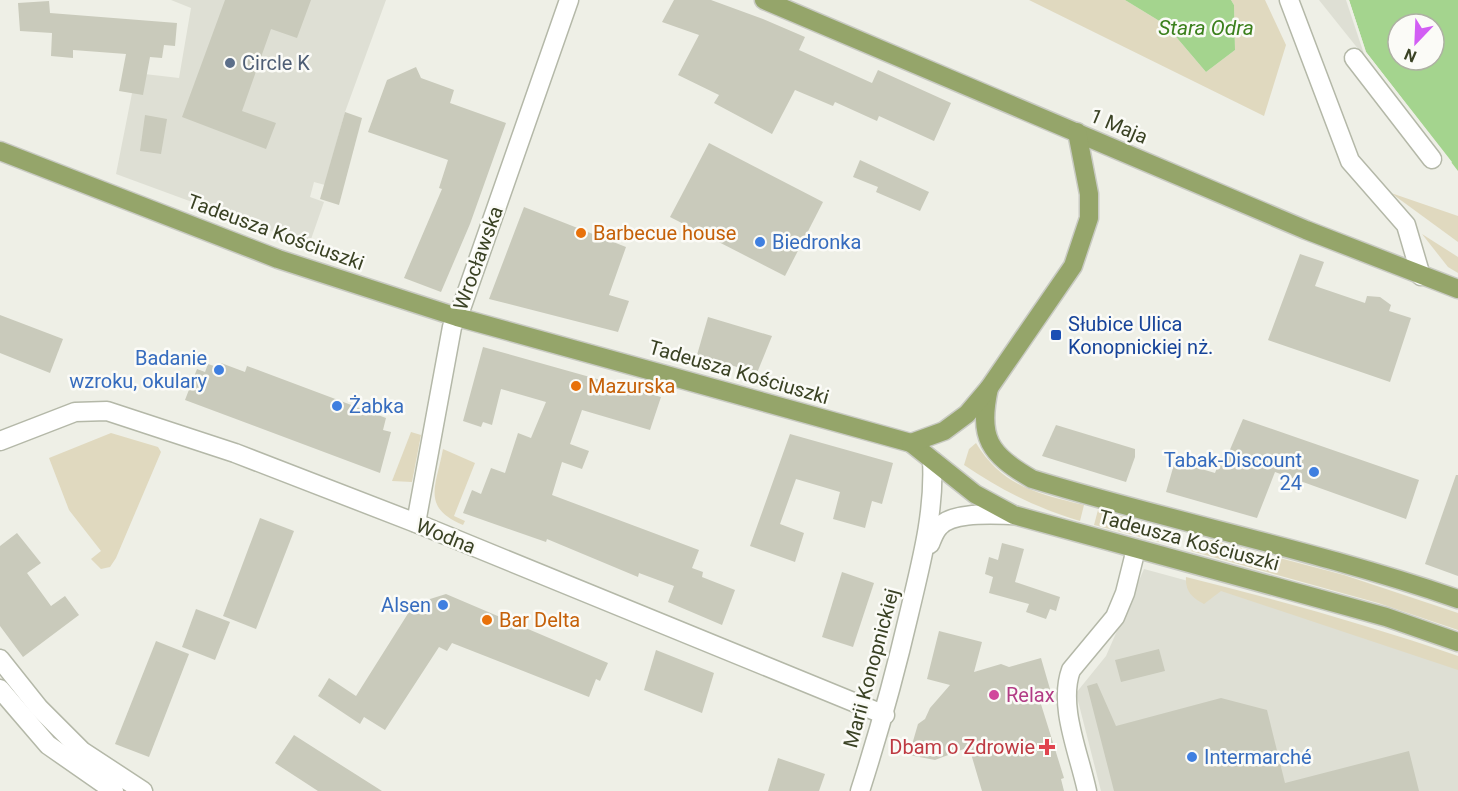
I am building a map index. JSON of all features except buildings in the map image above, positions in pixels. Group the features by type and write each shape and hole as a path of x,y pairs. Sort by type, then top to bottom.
{"main road":[{"name":"1 Maja","path":"764,0 1306,230 1458,289"},
{"path":"911,443 944,431 968,414 989,388 1073,266 1089,218 1089,194 1077,132"},
{"name":"Tadeusza Kościuszki","path":"0,151 278,259 457,317 911,443 975,494 1014,515 1386,617 1458,642"},
{"name":"Tadeusza Kościuszki","path":"989,388 983,416 986,437 1009,466 1032,479 1185,523 1396,577 1458,599"}],"street":[{"name":"Wrocławska","path":"416,523 449,341 569,0"},
{"path":"1289,0 1350,160 1406,225 1421,276"},
{"path":"1354,58 1394,121 1432,159"},
{"name":"Wodna","path":"0,441 75,412 107,411 235,453 416,523 885,716"},
{"name":"Marii Konopnickiej","path":"860,791 885,716 923,556 933,490 932,459"},
{"name":"Marii Konopnickiej","path":"923,556 940,525 957,518 982,514 1014,515"},
{"path":"1087,791 1065,701 1067,680 1071,670 1115,617 1125,593 1136,549"},
{"path":"0,659 39,708 82,751 143,791"},
{"path":"0,689 48,745 114,791"}],"shaded area":[{"path":"171,0 386,0 345,112 325,185 314,182 310,197 324,202 309,245 116,174 136,73 179,78 191,8"},
{"path":"1029,0 1125,0 1166,25 1206,72 1235,50 1234,5 1231,0 1265,0 1286,45 1264,116"},
{"path":"1319,0 1348,0 1366,52 1363,55"},
{"path":"1391,193 1458,216 1458,242"},
{"path":"1422,234 1458,257 1458,273 1448,267"},
{"path":"411,432 421,435 412,482 392,481"},
{"path":"111,433 158,447 161,452 116,558 110,567 101,569 91,559 101,551 69,510 49,458"},
{"path":"976,443 998,470 1022,486 1084,505 1080,521 1019,497 964,465 969,449"},
{"path":"443,449 475,463 454,516 465,521 463,525 441,511 436,503 435,485"},
{"path":"1098,510 1173,530 1177,535 1171,545 1094,525"},
{"path":"1212,540 1344,575 1458,613 1458,630 1378,603 1191,551 1201,542"},
{"path":"1144,569 1328,619 1458,661 1458,791 1101,791 1076,693 1106,656"},
{"path":"1186,577 1323,614 1458,656 1458,670 1221,591 1204,604 1190,594"}],"water":[{"name":"Stara Odra","path":"1125,0 1231,0 1234,5 1235,50 1206,72 1166,25"},
{"path":"1349,0 1458,0 1458,171 1366,52"}],"pier":[{"path":"1346,0 1349,0 1366,52 1452,162 1450,164 1364,54"}],"place":[{"name":"Circle K","path":"230,63"},
{"name":"Barbecue house","path":"581,233"},
{"name":"Biedronka","path":"760,242"},
{"name":"Słubice Ulica Konopnickiej nż.","path":"1056,335"},
{"name":"Badanie wzroku, okulary","path":"219,370"},
{"name":"Mazurska","path":"576,386"},
{"name":"Żabka","path":"337,406"},
{"name":"Tabak-Discount 24","path":"1314,472"},
{"name":"Alsen","path":"443,605"},
{"name":"Bar Delta","path":"487,620"},
{"name":"Relax","path":"994,695"},
{"name":"Dbam o Zdrowie","path":"1047,747"},
{"name":"Intermarché","path":"1192,757"}]}
